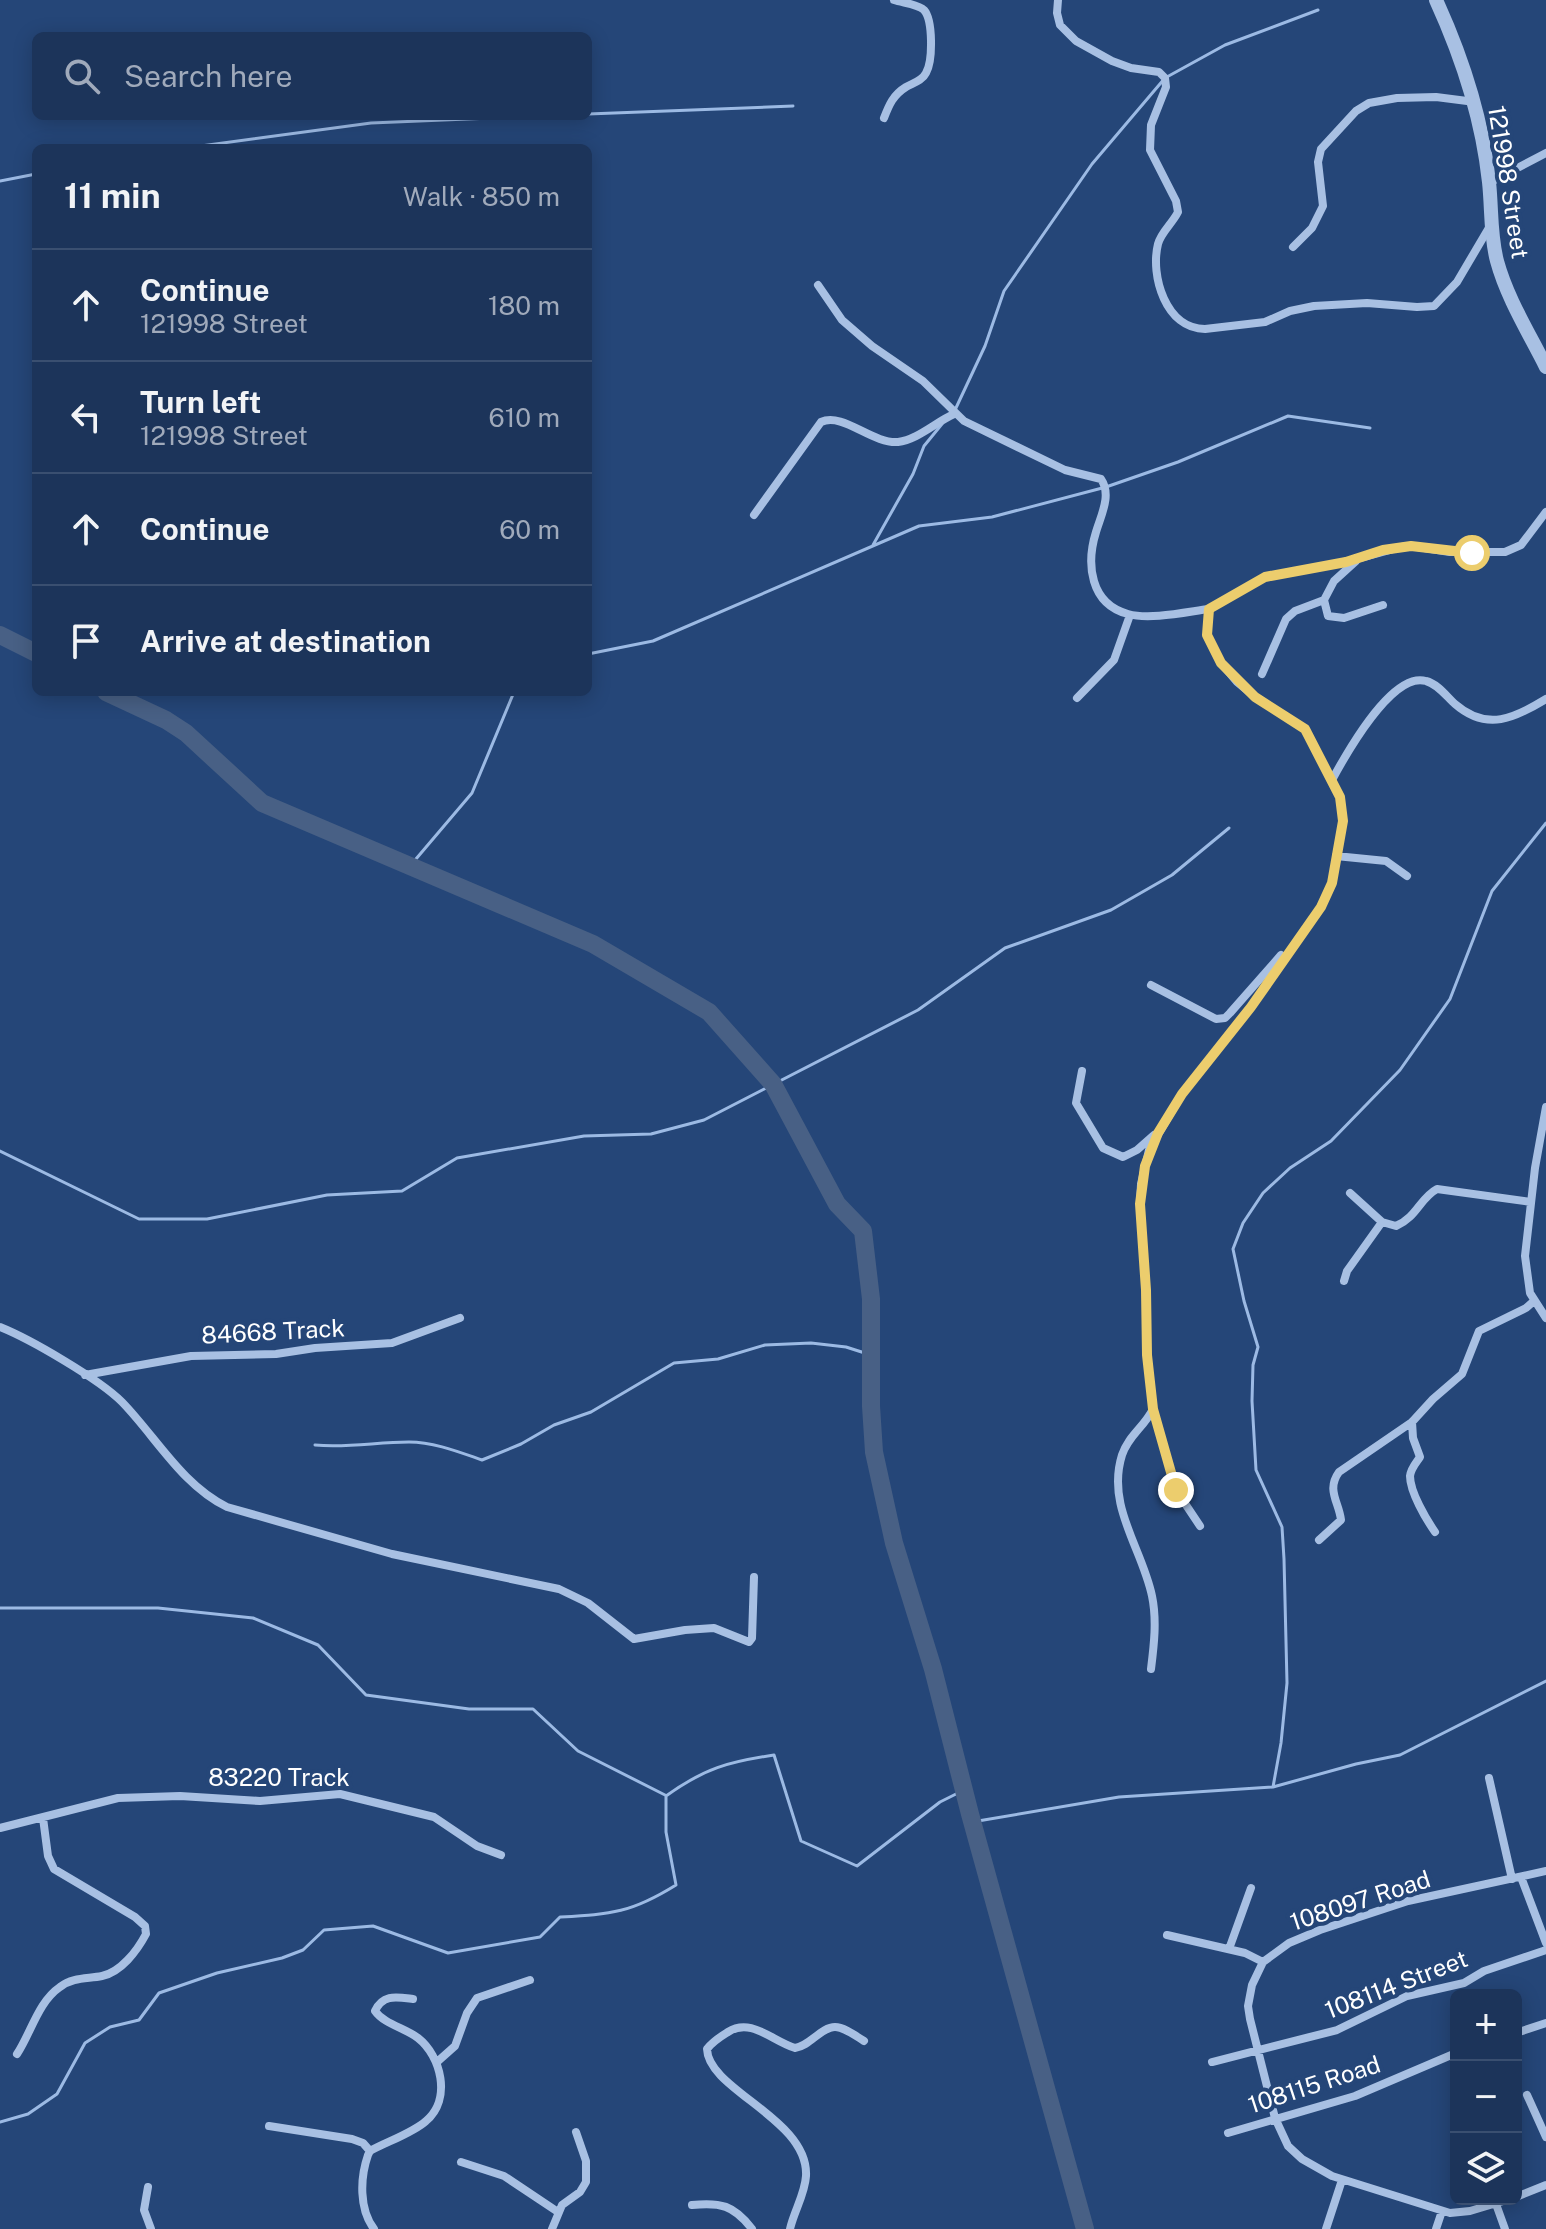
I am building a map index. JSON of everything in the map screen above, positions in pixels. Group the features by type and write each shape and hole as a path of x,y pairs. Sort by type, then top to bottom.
{"street":[{"path":"884,118 892,99 926,73 931,51 926,12 894,0"},
{"path":"1058,0 1058,20 1067,35 1112,61 1131,68 1159,72 1165,78 1166,87 1151,125 1150,150 1178,208 1176,216 1158,240 1157,271 1165,300 1178,318 1191,327 1205,329 1265,322 1290,311 1314,306 1367,303 1434,306 1457,282 1491,225"},
{"name":"121998 Street","path":"1436,0 1464,63 1475,102 1489,183 1491,225 1503,282 1546,367"},
{"path":"1293,247 1312,228 1323,206 1318,162 1321,149 1356,111 1369,103 1397,98 1436,97 1475,102"},
{"path":"1489,183 1546,153"},
{"path":"818,285 842,320 872,346 923,381 954,414 1065,470 1101,479 1107,494 1093,543 1092,578 1098,593 1116,609 1130,615 1209,609 1265,577 1411,546 1450,552 1505,552 1521,545 1546,512"},
{"path":"754,515 821,422 836,420 893,443 905,441 954,414"},
{"path":"1262,674 1286,619 1295,611 1324,600 1334,581 1361,557"},
{"path":"1324,600 1328,616 1337,619 1383,605"},
{"path":"1200,1526 1176,1490 1153,1409 1147,1355 1140,1204 1145,1166 1158,1133 1182,1094 1251,1007 1327,895 1343,821 1340,797 1305,729 1255,697 1221,663 1207,635 1209,609"},
{"path":"1077,698 1114,660 1130,615"},
{"path":"1332,780 1360,730 1389,699 1416,681 1433,684 1459,707 1485,719 1513,718 1546,699"},
{"path":"1336,856 1386,861 1407,876"},
{"path":"1151,985 1216,1019 1225,1018 1291,947"},
{"path":"1082,1071 1076,1103 1103,1148 1123,1157 1158,1133"},
{"path":"1546,1107 1525,1256 1527,1284 1546,1318"},
{"path":"1350,1193 1382,1222 1396,1226 1416,1213 1430,1193 1437,1189 1531,1202"},
{"path":"1344,1281 1347,1271 1382,1222"},
{"path":"1319,1540 1341,1520 1332,1491 1339,1472 1412,1422 1462,1374 1479,1331 1534,1301"},
{"name":"84668 Track","path":"85,1375 191,1356 276,1354 392,1343 460,1318"},
{"path":"0,1327 85,1375 120,1401 188,1478 227,1507 392,1554 559,1589 588,1603 634,1639 701,1628 724,1631 749,1642 752,1638 754,1577"},
{"path":"1151,1669 1155,1637 1152,1595 1126,1526 1118,1484 1123,1451 1153,1409"},
{"path":"1412,1422 1413,1438 1420,1457 1411,1470 1411,1482 1422,1513 1435,1532"},
{"path":"1489,1778 1516,1878 1546,1943"},
{"name":"83220 Track","path":"0,1828 132,1797 180,1796 260,1801 340,1794 434,1817 477,1846 501,1855"},
{"path":"17,2054 43,2005 54,1992 73,1980 113,1972 126,1961 146,1934 145,1926 135,1917 54,1869 48,1856 43,1818"},
{"name":"108097 Road","path":"1263,1962 1289,1943 1408,1901 1546,1871"},
{"path":"1229,1949 1251,1888"},
{"path":"1167,1935 1245,1953 1263,1962 1252,1985 1248,2006 1275,2118 1288,2146 1302,2159 1342,2180 1442,2211 1458,2213 1492,2205"},
{"name":"108114 Street","path":"1212,2062 1337,2030 1407,1996 1464,1983 1484,1971 1546,1950"},
{"path":"437,2062 455,2046 467,2013 477,1998 530,1980"},
{"path":"374,2229 366,2214 363,2189 370,2151 427,2121 440,2096 437,2062 419,2039 375,2011 389,1997 413,1999"},
{"path":"1522,2031 1546,2023"},
{"path":"790,2229 805,2183 804,2157 788,2132 711,2062 707,2049 713,2041 740,2026 752,2027 795,2048 832,2027 839,2027 864,2041"},
{"name":"108115 Road","path":"1228,2133 1355,2096 1450,2056"},
{"path":"1527,2095 1546,2137"},
{"path":"269,2126 352,2139 363,2143 370,2151"},
{"path":"552,2229 558,2212 566,2201 580,2192 586,2182 586,2161 576,2132"},
{"path":"461,2162 504,2176 558,2212"},
{"path":"1326,2229 1342,2180"},
{"path":"1522,2195 1546,2185"},
{"path":"148,2187 144,2210 151,2229"},
{"path":"692,2205 719,2203 741,2216 752,2229"},
{"path":"1496,2205 1505,2229"},
{"path":"1436,2229 1442,2211"}],"waterway":[{"path":"955,410 985,346 1004,291 1092,164 1165,78 1225,45 1318,10"},
{"path":"592,114 793,106"},
{"path":"216,144 371,123 443,120"},
{"path":"0,181 32,175"},
{"path":"592,653 653,641 919,526 992,517 1106,487 1178,462 1288,416 1370,428"},
{"path":"873,545 913,474 924,446 942,424"},
{"path":"0,635 32,651"},
{"path":"115,696 186,733 262,803 593,944 709,1012 773,1084 837,1204 863,1231 871,1299 874,1452 894,1543 933,1669 1085,2229"},
{"path":"410,866 472,793 512,696"},
{"path":"1273,1787 1287,1683 1282,1527 1256,1470 1252,1401 1253,1365 1258,1347 1233,1249 1243,1223 1263,1193 1290,1168 1331,1141 1400,1070 1450,999 1492,891 1546,823"},
{"path":"0,1151 139,1219 207,1219 327,1195 402,1191 457,1158 584,1136 651,1134 704,1120 918,1010 1005,948 1111,910 1172,875 1229,828"},
{"path":"315,1445 418,1442 482,1460 521,1444 554,1425 591,1412 674,1363 718,1359 765,1345 811,1343 846,1347 871,1355"},
{"path":"0,1608 158,1608 253,1618 318,1645 366,1695 469,1709 533,1709 578,1751 665,1795"},
{"path":"972,1822 1119,1797 1273,1787 1400,1755 1546,1681"},
{"path":"0,2122 28,2114 57,2094 85,2043 110,2027 139,2020 159,1993 217,1973 303,1950 324,1930 373,1926 448,1953 540,1937 560,1917 608,1913 646,1901 676,1885 666,1832 666,1796 717,1768 774,1755 801,1841 857,1866 940,1802 964,1790"}],"route":[{"path":"1176,1490 1153,1409 1147,1355 1140,1204 1145,1166 1149,1150 1182,1094 1251,1007 1321,907 1332,883 1343,821 1340,797 1305,729 1255,697 1221,663 1207,635 1209,609 1265,577 1346,562 1383,550 1411,546 1472,553"}]}
